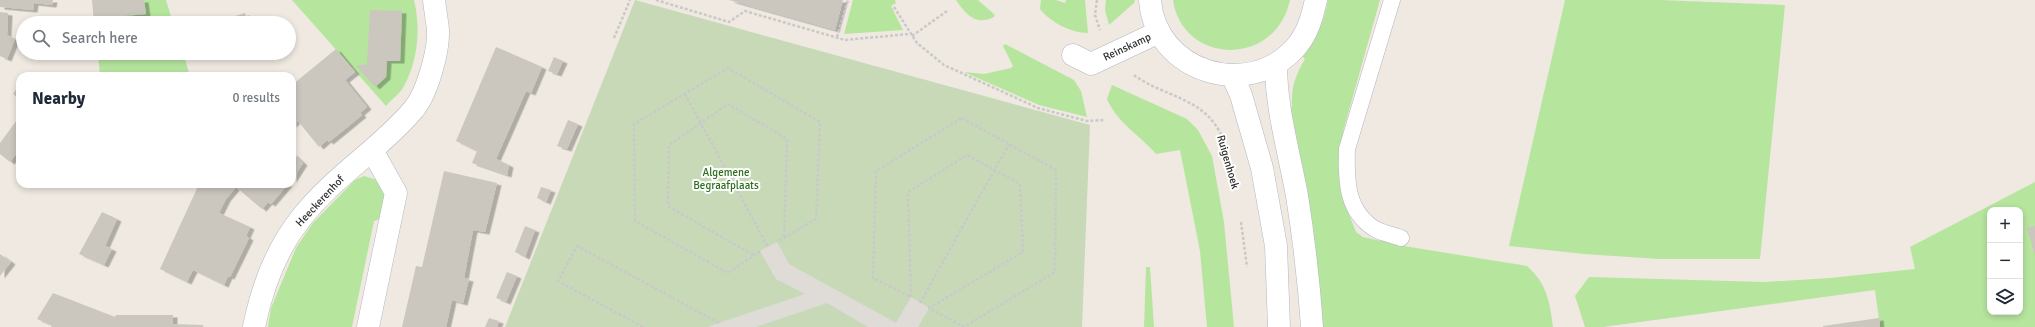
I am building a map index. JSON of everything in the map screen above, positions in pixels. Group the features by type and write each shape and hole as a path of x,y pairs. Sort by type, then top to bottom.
{"main road":[{"name":"Heeckerenhof","path":"254,327 260,299 276,256 302,217 336,180 372,150 414,109 433,70 438,31 434,0"},
{"path":"1150,0 1150,9 1159,32 1172,50 1189,64 1210,72 1232,76 1255,73 1276,64 1296,47 1310,25 1316,0"},
{"name":"Reinskamp","path":"1073,55 1091,64 1159,32"},
{"path":"1276,64 1276,89 1297,196 1308,278 1312,327"},
{"path":"1232,76 1241,95 1262,168 1276,246 1279,327"},
{"path":"368,327 396,193 372,150"}],"lane":[{"path":"1392,0 1347,149 1346,172 1351,197 1357,214 1376,229 1401,238"}],"path":[{"path":"614,38 630,0"},
{"path":"656,0 729,22 745,11 845,40 909,34"},
{"path":"837,37 848,0"},
{"path":"894,7 909,34 928,54 944,65 1038,108 1087,121 1104,120"},
{"path":"912,36 947,11"},
{"name":"Ruigenhoek","path":"1116,52 1130,72 1139,79 1194,104 1219,130 1224,142"},
{"path":"760,251 728,273 635,220 634,124 728,68 820,122 816,219 777,242"},
{"path":"685,94 768,247"},
{"path":"753,255 668,206 669,145 728,104 786,139 784,238"},
{"path":"962,118 1056,170 1055,272 964,327 929,308 1023,252 1020,184 995,170 967,155 908,192 911,297 874,278 876,171 962,118"},
{"path":"920,303 1009,144"},
{"path":"1241,217 1248,272"},
{"path":"643,327 558,281 577,246 719,323"}],"green space":[{"path":"94,0 166,0 171,16 95,16"},
{"path":"292,0 414,0 418,33 415,56 403,88 386,106"},
{"name":"Algemene Begraafplaats","path":"635,0 1090,125 1082,327 505,327"},
{"path":"853,0 895,0 896,3 891,6 903,30 844,34"},
{"path":"956,0 978,0 995,15 994,17 988,19 977,20 972,18"},
{"path":"1041,0 1056,0 1065,3 1066,0 1085,0 1088,33 1081,33 1068,29 1049,18 1040,9"},
{"path":"1106,0 1135,0 1134,3 1109,25 1105,10"},
{"path":"1173,0 1290,0 1281,22 1267,38 1249,47 1229,50 1210,46 1193,37 1180,21"},
{"path":"1328,0 1380,0 1344,128 1338,163 1342,197 1356,232 1363,237 1404,246 1527,266 1539,280 1549,301 1553,327 1323,327 1315,254 1288,108 1292,107 1294,82 1305,59 1302,56 1312,43 1319,30"},
{"path":"1565,0 1660,0 1785,5 1760,259 1659,259 1584,254 1509,246"},
{"path":"1005,44 1074,80 1081,91 1087,117 1039,105 964,72 984,74 1011,68 1013,66 1003,46"},
{"path":"99,60 185,60 189,72 100,72"},
{"path":"1112,85 1187,119 1198,130 1212,156 1224,222 1234,327 1207,327 1200,251 1180,150 1156,154 1123,122 1112,108 1107,99"},
{"path":"364,176 377,180 386,191 386,217 374,221 352,327 268,327 271,308 296,248 312,224 355,180"},
{"path":"2035,182 2035,327 1880,327 1875,290 1603,327 1585,327 1575,296 1589,277 1764,282 1830,278 1915,269 1910,247"},
{"path":"1146,267 1150,267 1154,327 1144,327"}],"shaded area":[{"path":"777,242 789,264 896,323 911,297 929,308 918,327 868,327 827,303 756,327 707,327 805,294 776,279 760,251"}],"building":[{"path":"0,0 53,0 52,5 34,3 33,10 0,7"},
{"path":"92,0 144,0 146,14 93,16"},
{"path":"729,0 843,0 835,30"},
{"path":"370,10 402,11 400,61 387,61 386,77 375,87 356,66 367,64"},
{"path":"0,12 8,13 7,35 15,39 7,59 0,56"},
{"path":"245,13 246,16 235,16"},
{"path":"496,47 542,67 531,93 526,91 496,159 509,165 507,175 472,163 477,151 456,141"},
{"path":"336,49 355,72 345,80 367,107 360,113 362,115 329,142 327,140 319,147 297,120 296,121 296,82"},
{"path":"554,57 563,61 557,74 548,71"},
{"path":"16,90 16,97 13,94"},
{"path":"568,120 578,124 567,149 557,146"},
{"path":"16,121 16,154 10,162 0,154 0,143"},
{"path":"296,157 303,163 296,174"},
{"path":"444,171 497,183 485,232 473,230 464,278 469,279 463,303 452,300 446,327 402,327 416,266 422,267"},
{"path":"541,187 551,190 546,202 537,198"},
{"path":"197,188 235,188 226,199 219,213 250,227 246,236 249,238 230,277 228,276 224,285 193,270 187,282 160,269"},
{"path":"237,188 285,188 271,204 268,202 262,209"},
{"path":"102,212 117,219 105,246 112,249 104,265 79,254"},
{"path":"525,226 535,230 525,257 515,252"},
{"path":"2035,226 2035,255 2027,228"},
{"path":"0,254 11,262 0,276"},
{"path":"507,272 517,276 506,302 496,298"},
{"path":"53,293 115,317 116,315 173,315 173,324 203,325 203,327 51,327 52,325 37,319"},
{"path":"489,318 499,321 497,327 485,327"},
{"path":"1879,318 1880,327 1823,327 1823,326"}]}
